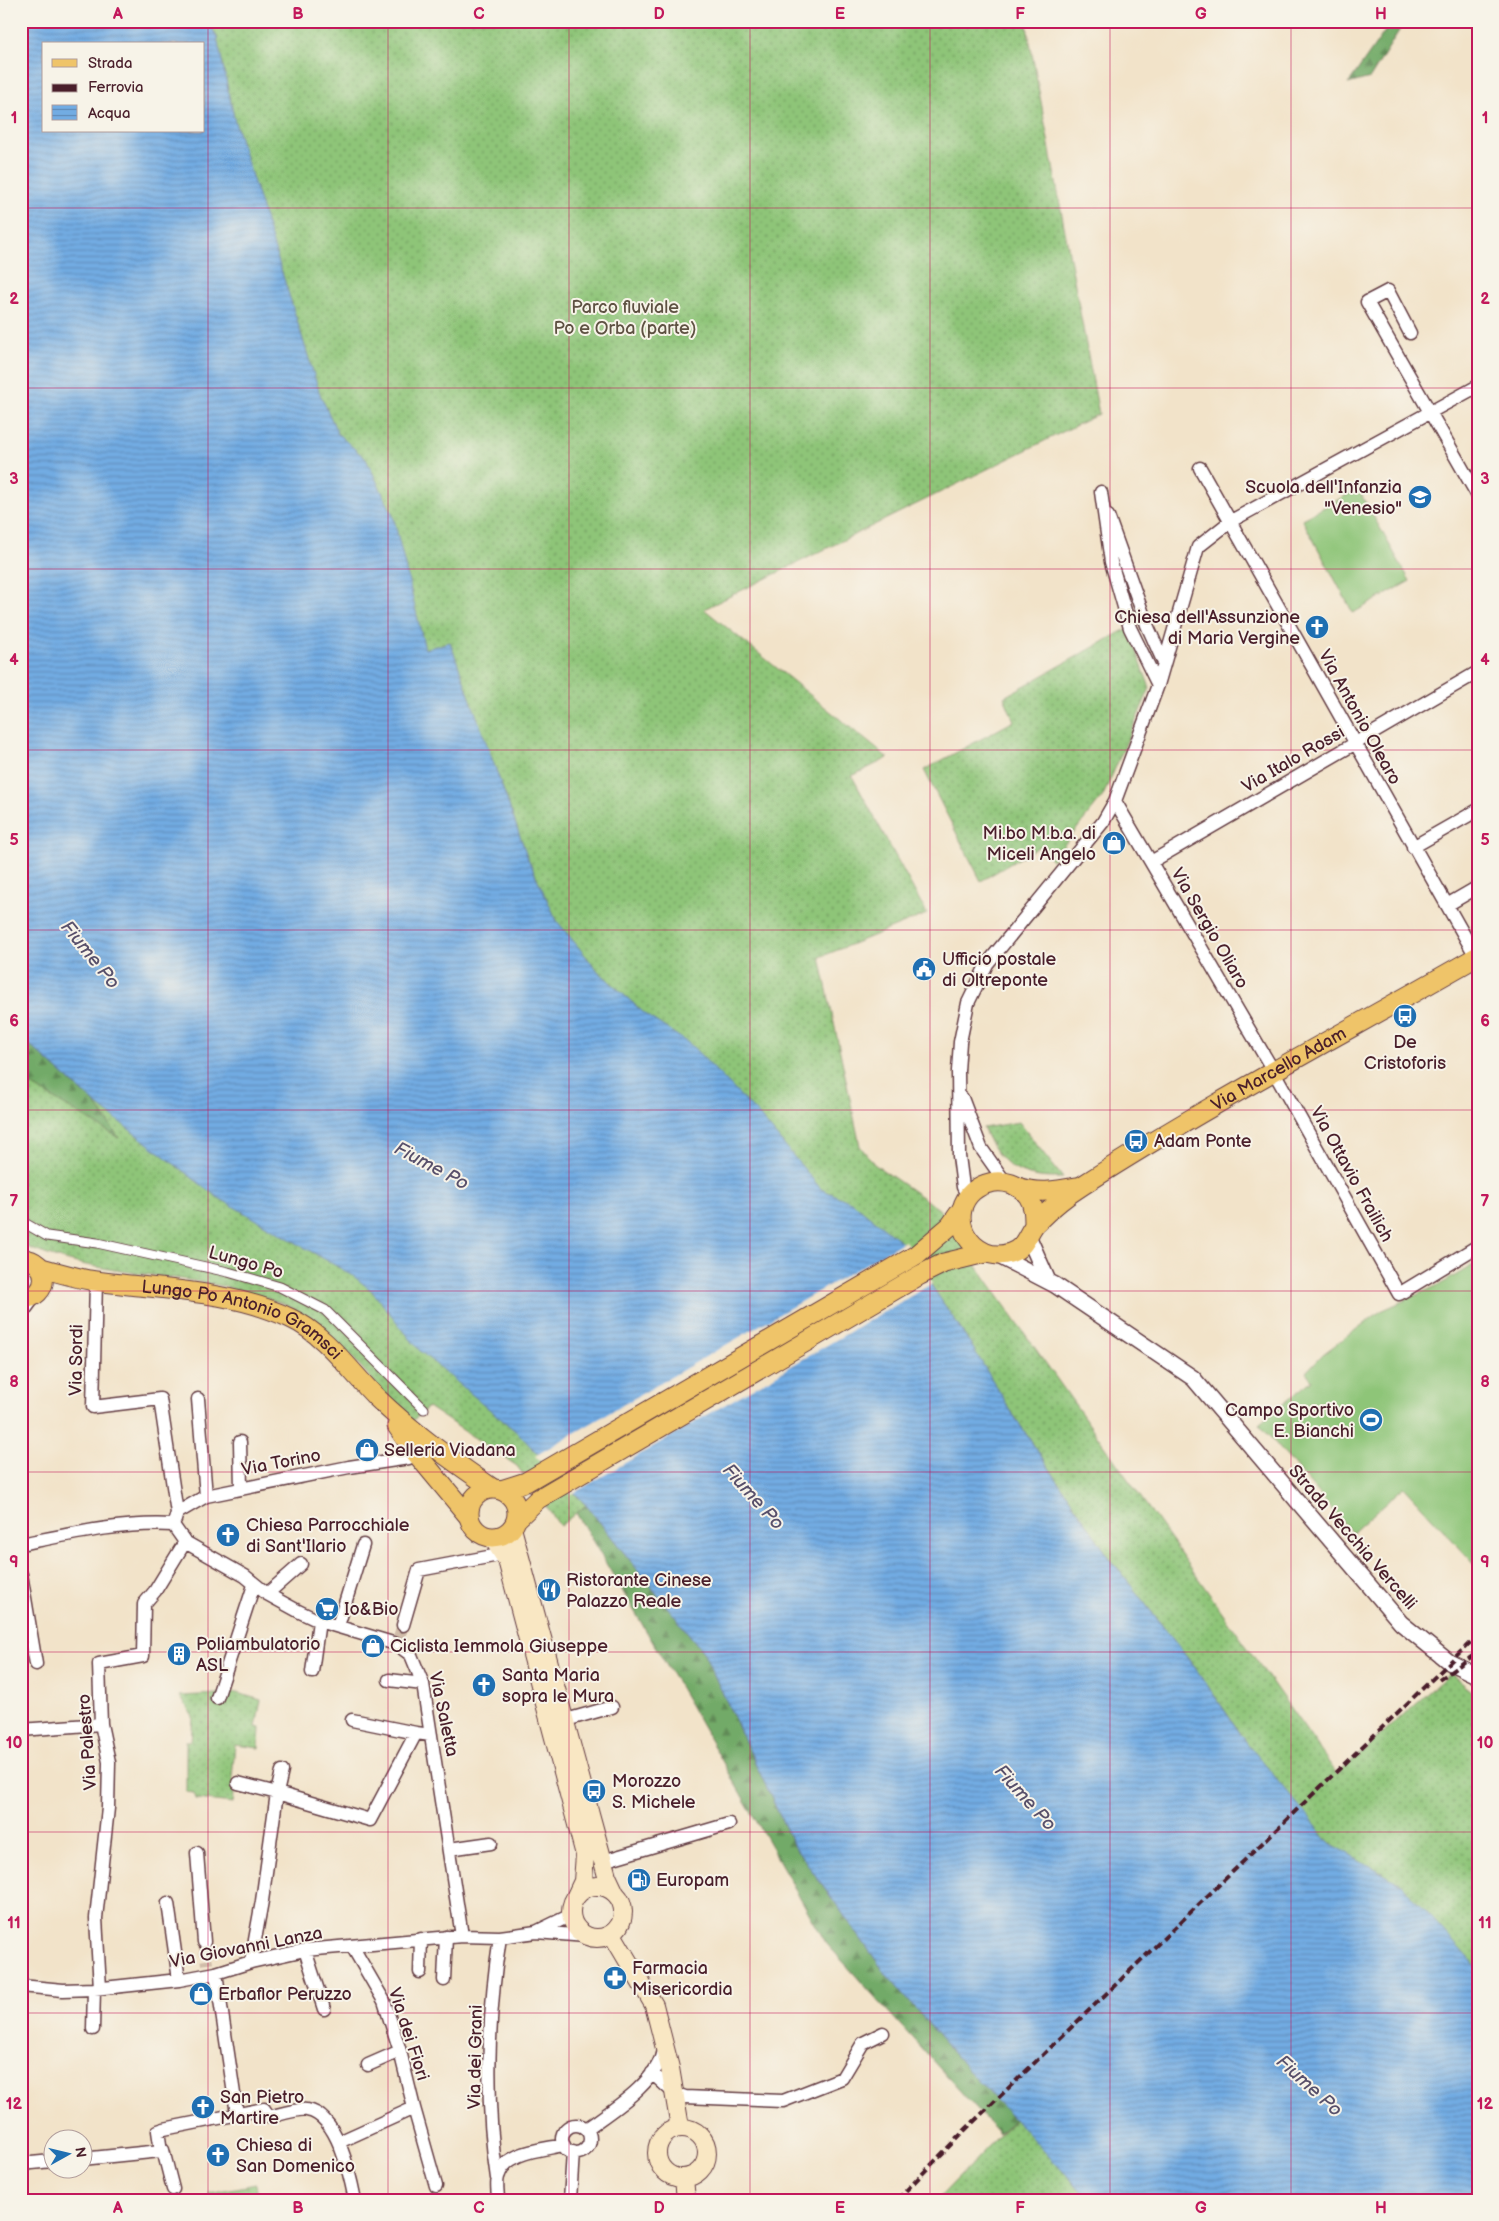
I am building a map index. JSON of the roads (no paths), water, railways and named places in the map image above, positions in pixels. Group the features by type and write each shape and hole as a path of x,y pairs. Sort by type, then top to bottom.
{"main road":[{"name":"Via Marcello Adam","path":"1032,1232 1082,1185 1274,1072 1477,958"},
{"path":"993,1182 1011,1184 1028,1196 1034,1209 1032,1232 1019,1249 1010,1253 983,1255 944,1263 920,1275 538,1499 500,1536 492,1537 477,1531 469,1517 469,1509 477,1494 526,1482 916,1255 950,1226 965,1203 982,1185 993,1182"},
{"name":"Via Marcello Adam","path":"1011,1184 1033,1192 1057,1191 1082,1185"},
{"path":"965,1203 961,1223 965,1234 983,1255"},
{"name":"Lungo Po Antonio Gramsci","path":"21,1259 32,1260 41,1268 91,1280 207,1295 247,1303 291,1318 320,1338 376,1397 425,1442 497,1489"},
{"path":"32,1296 44,1281 41,1268"},
{"name":"Lungo Po Antonio Gramsci","path":"32,1296 91,1280"},
{"name":"Lungo Po Antonio Gramsci","path":"376,1397 415,1452 469,1517"},
{"path":"497,1489 508,1493 516,1504 514,1524 603,1861 615,1894"},
{"path":"492,1537 504,1554 585,1855 583,1881 576,1898 571,1915 578,1931 586,1936 595,1938 612,1934 621,1922 623,1915 620,1900 608,1888 590,1887 576,1898"},
{"path":"612,1934 654,2005 664,2040 680,2127"},
{"path":"680,2127 694,2130 704,2140 707,2147 706,2161 698,2173 684,2178 670,2175 660,2165 657,2158 658,2144 666,2132 680,2127"},
{"path":"684,2178 686,2200"}],"street":[{"path":"1410,333 1388,291 1368,302 1478,496"},
{"path":"965,1203 959,1156 959,1088 960,1042 968,1003 987,964 1103,822 1116,801 1158,685 1198,547 1231,521 1430,414 1478,386"},
{"name":"Via Antonio Olearo","path":"1200,468 1477,958"},
{"path":"1100,492 1111,562 1130,628 1158,685"},
{"path":"1103,505 1115,533 1147,625 1164,663"},
{"name":"Via Italo Rossi","path":"1151,862 1478,672"},
{"name":"Via Sergio Oliaro","path":"1116,801 1274,1072"},
{"path":"1413,847 1478,810"},
{"path":"1447,905 1478,887"},
{"name":"Via Ottavio Frailich","path":"1274,1072 1399,1294 1478,1246"},
{"path":"959,1088 981,1148 1011,1184"},
{"name":"Lungo Po","path":"21,1221 47,1236 97,1244 218,1270 280,1287 325,1310 424,1409"},
{"path":"1032,1232 1048,1281"},
{"name":"Strada Vecchia Vercelli","path":"983,1255 1048,1281 1193,1378 1401,1623 1450,1662 1478,1676"},
{"name":"Via Sordi","path":"91,1280 93,1407 160,1399 175,1519"},
{"path":"21,1315 32,1296"},
{"path":"198,1399 206,1496"},
{"path":"240,1442 241,1488"},
{"name":"Via Torino","path":"175,1519 206,1496 348,1467 409,1458"},
{"path":"21,1544 79,1532 155,1524 175,1519"},
{"name":"Via Saletta","path":"175,1519 185,1542 244,1576 267,1594 319,1622 400,1635 411,1654 423,1684 462,1936"},
{"name":"Via Palestro","path":"93,2029 97,1988 96,1918 108,1808 109,1762 101,1724 99,1664 143,1656 144,1604 155,1591 185,1542"},
{"path":"338,1626 363,1545"},
{"path":"400,1635 419,1570 504,1554"},
{"path":"267,1594 301,1564"},
{"path":"21,1574 36,1664"},
{"path":"217,1698 254,1585"},
{"path":"312,1672 319,1622"},
{"path":"389,1680 423,1684"},
{"path":"566,1720 612,1707"},
{"path":"352,1720 431,1735"},
{"path":"21,1730 101,1724"},
{"path":"238,1783 370,1820 416,1733"},
{"path":"251,1962 282,1771"},
{"path":"603,1861 729,1824"},
{"path":"449,1849 491,1843"},
{"path":"197,1853 204,1942"},
{"path":"168,1903 179,1980"},
{"name":"Via Giovanni Lanza","path":"536,1932 571,1915"},
{"name":"Via Giovanni Lanza","path":"21,1986 63,1990 179,1980 210,1970 304,1950 446,1937 500,1937 536,1932 586,1936"},
{"path":"444,1980 446,1937"},
{"name":"Via dei Grani","path":"498,2200 493,2146 490,2053 496,1962 500,1937"},
{"path":"420,1972 421,1940"},
{"name":"Via dei Fiori","path":"352,1946 384,2001 400,2051 436,2186"},
{"path":"304,1950 324,2010"},
{"path":"210,1970 237,2114"},
{"path":"652,2073 674,2093 686,2097 783,2101 842,2078 863,2043 883,2033"},
{"path":"586,2129 626,2100 652,2073 663,2055 664,2040"},
{"path":"368,2065 400,2051"},
{"name":"Via dei Fiori","path":"340,2142 414,2108"},
{"path":"173,2188 163,2150 161,2151 158,2131 264,2109 269,2117 308,2110 319,2116 331,2128 340,2142 355,2200"},
{"path":"497,2178 503,2164 519,2155 569,2149 582,2151 588,2145 590,2137 586,2129 578,2125 570,2126 564,2132 569,2149 570,2200"},
{"path":"92,2158 161,2151"},
{"path":"21,2164 42,2162"}],"water":[{"name":"Fiume Po","path":"21,21 208,21 217,37 235,122 320,394 338,434 366,459 393,515 425,649 450,642 529,861 557,921 598,971 646,1015 690,1044 758,1114 821,1189 853,1203 903,1243 970,1343 1014,1416 1111,1560 1196,1669 1247,1743 1330,1843 1401,1884 1478,1969 1478,2200 1090,2200 966,2068 886,1974 793,1844 704,1653 586,1505 519,1434 420,1351 371,1290 352,1275 217,1197 95,1103 21,1037"}],"tunnel":[{"path":"399,1637 403,1625"},
{"path":"204,1942 207,1964"}],"railway":[{"path":"897,2200 966,2129 1478,1635"},
{"path":"1439,1680 1478,1652"}],"place":[{"name":"Scuola dell'Infanzia \"Venesio\"","path":"1420,497"},
{"name":"Chiesa dell'Assunzione di Maria Vergine","path":"1317,627"},
{"name":"Mi.bo M.b.a. di Miceli Angelo","path":"1114,843"},
{"name":"Ufficio postale di Oltreponte","path":"924,969"},
{"name":"De Cristoforis","path":"1405,1016"},
{"name":"Adam Ponte","path":"1136,1141"},
{"name":"Campo Sportivo E. Bianchi","path":"1371,1420"},
{"name":"Selleria Viadana","path":"367,1450"},
{"name":"Chiesa Parrocchiale di Sant'Ilario","path":"228,1535"},
{"name":"Ristorante Cinese Palazzo Reale","path":"549,1590"},
{"name":"Io&Bio","path":"327,1609"},
{"name":"Ciclista Iemmola Giuseppe","path":"373,1646"},
{"name":"Poliambulatorio ASL","path":"179,1654"},
{"name":"Santa Maria sopra le Mura","path":"484,1685"},
{"name":"Morozzo S. Michele","path":"594,1791"},
{"name":"Europam","path":"639,1880"},
{"name":"Farmacia Misericordia","path":"615,1978"},
{"name":"Erbaflor Peruzzo","path":"201,1994"},
{"name":"San Pietro Martire","path":"203,2107"},
{"name":"Chiesa di San Domenico","path":"218,2155"}],"park label":[{"name":"Parco fluviale Po e Orba (parte)","path":"625,317"}]}
